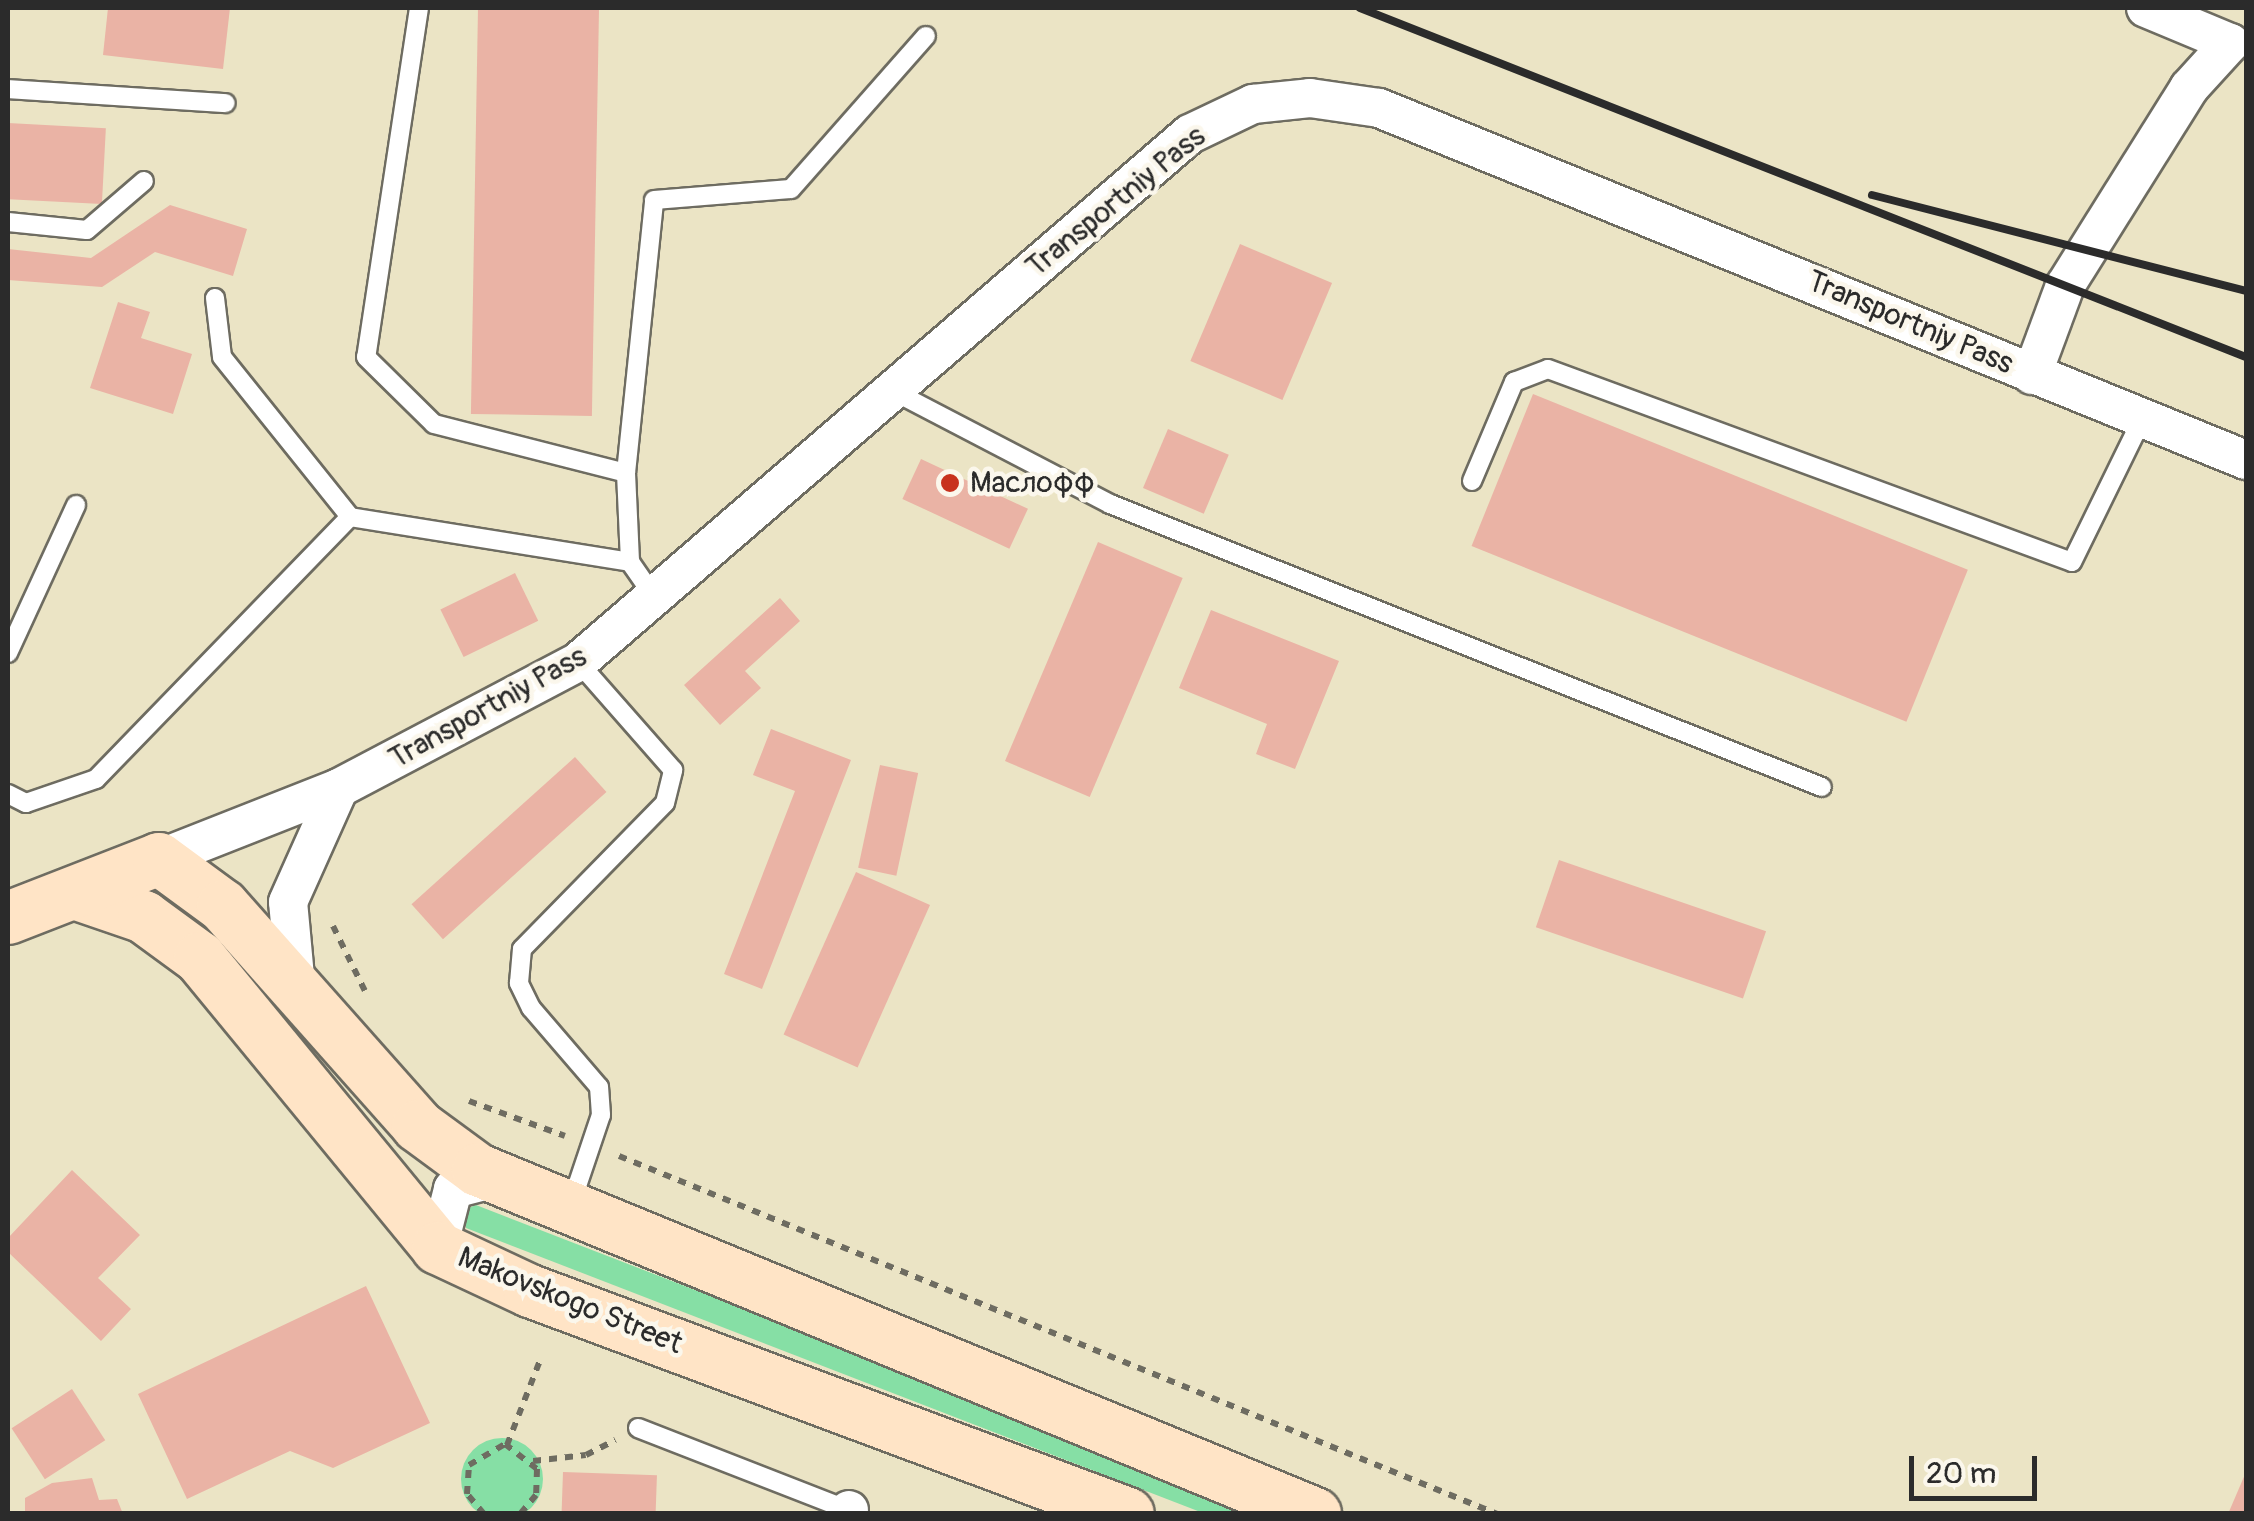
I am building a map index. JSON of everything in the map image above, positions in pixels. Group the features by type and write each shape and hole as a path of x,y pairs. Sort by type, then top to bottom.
{"main road":[{"path":"8,918 158,860 295,976 418,1126 496,1178 568,1211 1316,1514"},
{"name":"Makovskogo Street","path":"77,894 144,917 200,958 438,1248 530,1291 1096,1508"}],"street":[{"path":"2032,375 2065,286 2190,88 2238,33 2146,8"},
{"name":"Transportniy Pass","path":"158,860 338,788 578,662 658,602 892,391 1190,134 1252,104 1310,98 1379,108 1543,168 2032,375 2246,460"},
{"path":"295,976 288,902 338,788"},
{"path":"438,1248 453,1189 496,1178"}],"lane":[{"path":"419,8 366,357 434,424 626,474"},
{"path":"658,602 630,562 626,474 654,200 791,189 926,36"},
{"path":"8,90 226,103"},
{"path":"8,222 87,230 144,181"},
{"path":"214,298 222,357 350,517 630,562"},
{"path":"1472,481 1514,382 1548,369 2072,562 2142,419"},
{"path":"892,391 1110,504 1822,787"},
{"path":"8,652 76,505"},
{"path":"8,794 26,803 96,779 350,517"},
{"path":"568,1211 593,1146 599,1088 531,1008 518,982 522,949 665,803 673,770 578,662"},
{"path":"638,1428 851,1512"}],"path":[{"path":"328,917 379,1009"},
{"path":"458,1097 593,1146 1498,1514"},
{"path":"484,1514 467,1494 469,1465 506,1445 541,1358"},
{"path":"506,1445 532,1461 586,1456 638,1428"},
{"path":"520,1514 536,1495 532,1461"}],"green space":[{"path":"476,1205 1270,1513 1203,1513 466,1228 461,1211"},
{"path":"494,1438 510,1438 536,1456 543,1479 540,1495 531,1508 510,1520 494,1520 468,1502 461,1487 461,1471 479,1445"}],"building":[{"path":"108,8 230,8 223,69 103,55"},
{"path":"478,8 599,10 592,416 471,414"},
{"path":"8,123 106,128 102,204 8,199"},
{"path":"170,205 247,229 233,276 155,252 102,287 8,280 8,249 91,258"},
{"path":"1240,244 1332,283 1282,400 1190,361"},
{"path":"118,302 150,312 141,338 192,354 173,414 90,388"},
{"path":"1533,394 1968,570 1906,722 1472,546"},
{"path":"1168,429 1229,455 1204,514 1143,488"},
{"path":"921,459 1028,509 1009,549 902,499"},
{"path":"1098,542 1183,578 1090,797 1005,761"},
{"path":"515,573 538,621 464,657 440,609"},
{"path":"780,598 800,621 745,671 761,688 720,725 684,685"},
{"path":"1211,610 1339,661 1295,769 1256,754 1267,724 1179,688"},
{"path":"771,729 851,760 762,989 724,974 795,791 753,775"},
{"path":"575,757 606,792 443,939 412,904"},
{"path":"880,765 918,773 896,876 858,868"},
{"path":"1559,860 1766,931 1743,998 1536,927"},
{"path":"856,872 930,905 858,1068 784,1035"},
{"path":"72,1170 140,1235 98,1278 131,1309 101,1341 8,1252 8,1238"},
{"path":"366,1286 430,1423 333,1468 290,1451 187,1499 138,1394"},
{"path":"72,1389 105,1440 45,1479 12,1428"},
{"path":"563,1472 657,1475 656,1514 562,1514"},
{"path":"2246,1472 2246,1514 2228,1514"},
{"path":"92,1478 99,1500 117,1499 123,1514 25,1514 25,1498 52,1483"}],"railway":[{"path":"1360,8 2246,357"},
{"path":"1872,195 2246,291"}],"place":[{"name":"Маслофф","path":"950,483"}]}
